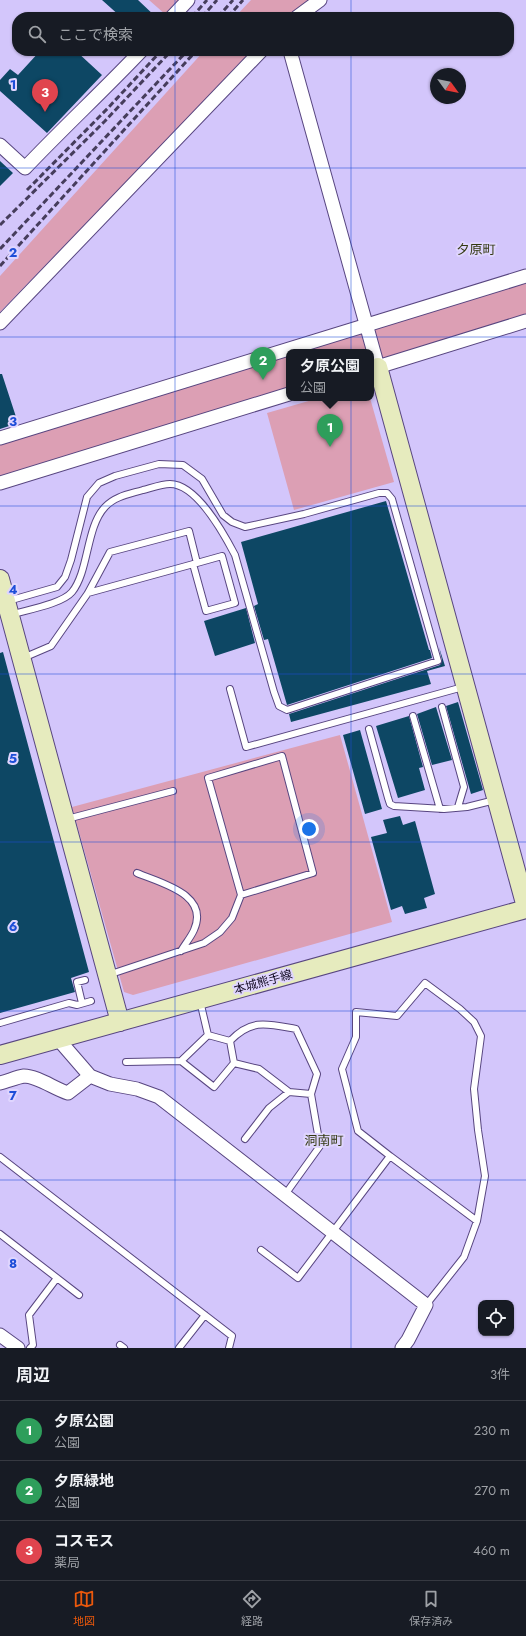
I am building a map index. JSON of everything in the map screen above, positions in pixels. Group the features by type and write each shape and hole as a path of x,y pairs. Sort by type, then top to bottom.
{"main road":[{"path":"374,368 466,686 526,904"},
{"path":"0,579 120,1017"},
{"name":"本城熊手線","path":"0,1046 200,999 526,904"},
{"name":"本城熊手線","path":"0,1056 58,1039 120,1017 526,904"}],"street":[{"path":"177,12 188,0"},
{"path":"304,12 320,0"},
{"path":"0,145 25,168 60,131 103,91 136,56"},
{"path":"0,323 256,56"},
{"path":"291,56 366,325 370,349"},
{"path":"288,349 526,276"},
{"path":"374,368 526,321"},
{"path":"0,438 286,350"},
{"path":"0,483 286,395"},
{"path":"58,1039 90,1076 110,1084 137,1089 159,1097 284,1196 426,1305 408,1340 402,1348"},
{"path":"0,1083 24,1076 35,1078 54,1088 68,1093 90,1076"},
{"path":"0,1335 18,1348"}],"lane":[{"path":"159,464 183,465 202,479 224,515 232,522 246,527 304,514 379,493 387,493 392,499 438,661 287,710 279,706 232,549 197,497 185,487 170,484 122,496 105,507 90,539 78,584 71,593 60,600 8,608 57,587 66,577 87,497 99,483 115,476 159,464"},
{"path":"22,659 51,646 88,593 110,552 189,531 195,563 206,611 235,603 222,556 195,563 88,593"},
{"path":"230,690 246,747 466,686"},
{"path":"442,707 464,787 458,808"},
{"path":"413,716 440,809"},
{"path":"369,729 390,804 394,806 440,809 458,808 497,800"},
{"path":"108,975 204,943 220,932 232,918 241,895 208,778 282,756 313,874 241,895"},
{"path":"66,820 174,791"},
{"path":"136,873 179,890 189,897 194,904 197,916 195,929 181,951"},
{"path":"82,1003 76,982 85,980"},
{"path":"426,1305 464,1257 477,1221 485,1176 474,1089 481,1036 474,1022 465,1013 425,983 397,1016 356,1012 356,1037 342,1069 358,1131 477,1221"},
{"path":"200,999 208,1035"},
{"path":"0,1023 69,1003 77,1005 91,1001"},
{"path":"230,1041 240,1030 263,1023 296,1029 317,1074 311,1094 320,1146 284,1196"},
{"path":"208,1035 230,1041"},
{"path":"181,1061 208,1035"},
{"path":"230,1041 234,1063"},
{"path":"126,1062 181,1061 214,1087 234,1063"},
{"path":"234,1063 258,1069 289,1092 311,1094"},
{"path":"245,1139 269,1108 289,1092"},
{"path":"261,1250 298,1278 390,1156"},
{"path":"0,1157 232,1336 229,1348"},
{"path":"0,1234 79,1295"},
{"path":"30,1348 33,1345 29,1315 57,1278"},
{"path":"179,1348 205,1315"}],"shaded area":[{"path":"149,0 180,0 169,12 163,12"},
{"path":"251,0 308,0 293,12 240,12"},
{"path":"199,56 248,56 0,312 0,276"},
{"path":"526,282 526,316 374,363 374,349 309,349"},
{"path":"286,356 286,390 0,479 0,444"},
{"path":"309,401 371,401 394,482 294,510 267,413"},
{"path":"340,735 392,922 133,995 124,992 72,807"}],"building":[{"path":"102,0 138,0 151,12 115,12"},
{"path":"35,56 81,56 102,75 47,133 0,91 0,80 10,69 18,75"},
{"path":"0,161 13,173 0,186"},
{"path":"0,374 2,374 18,423 0,429"},
{"path":"386,501 432,658 287,705 268,639 264,640 254,606 258,604 241,542"},
{"path":"246,608 255,643 215,656 204,621"},
{"path":"439,647 445,666 427,671 431,684 291,722 289,714 440,665 442,660"},
{"path":"3,652 89,972 71,978 75,992 0,1013 0,653"},
{"path":"458,702 483,790 471,794 446,706"},
{"path":"436,707 452,760 432,765 417,714"},
{"path":"409,716 423,767 419,768 425,790 398,798 376,726"},
{"path":"360,730 382,809 365,814 343,735"},
{"path":"400,816 403,825 415,821 435,894 424,898 427,908 405,914 402,906 391,910 371,837 387,833 383,820"}],"railway":[{"path":"196,12 207,0"},
{"path":"206,12 217,0"},
{"path":"222,12 233,0"},
{"path":"232,12 243,0"},
{"path":"27,190 108,108 156,56"},
{"path":"0,225 105,121 166,56"},
{"path":"0,249 182,56"},
{"path":"0,266 191,56"}],"place":[{"name":"コスモス","path":"45,112"},
{"name":"夕原緑地","path":"263,380"},
{"name":"夕原公園","path":"330,447"}],"district":[{"name":"夕原町","path":"476,249"},
{"name":"洞南町","path":"324,1140"}]}
